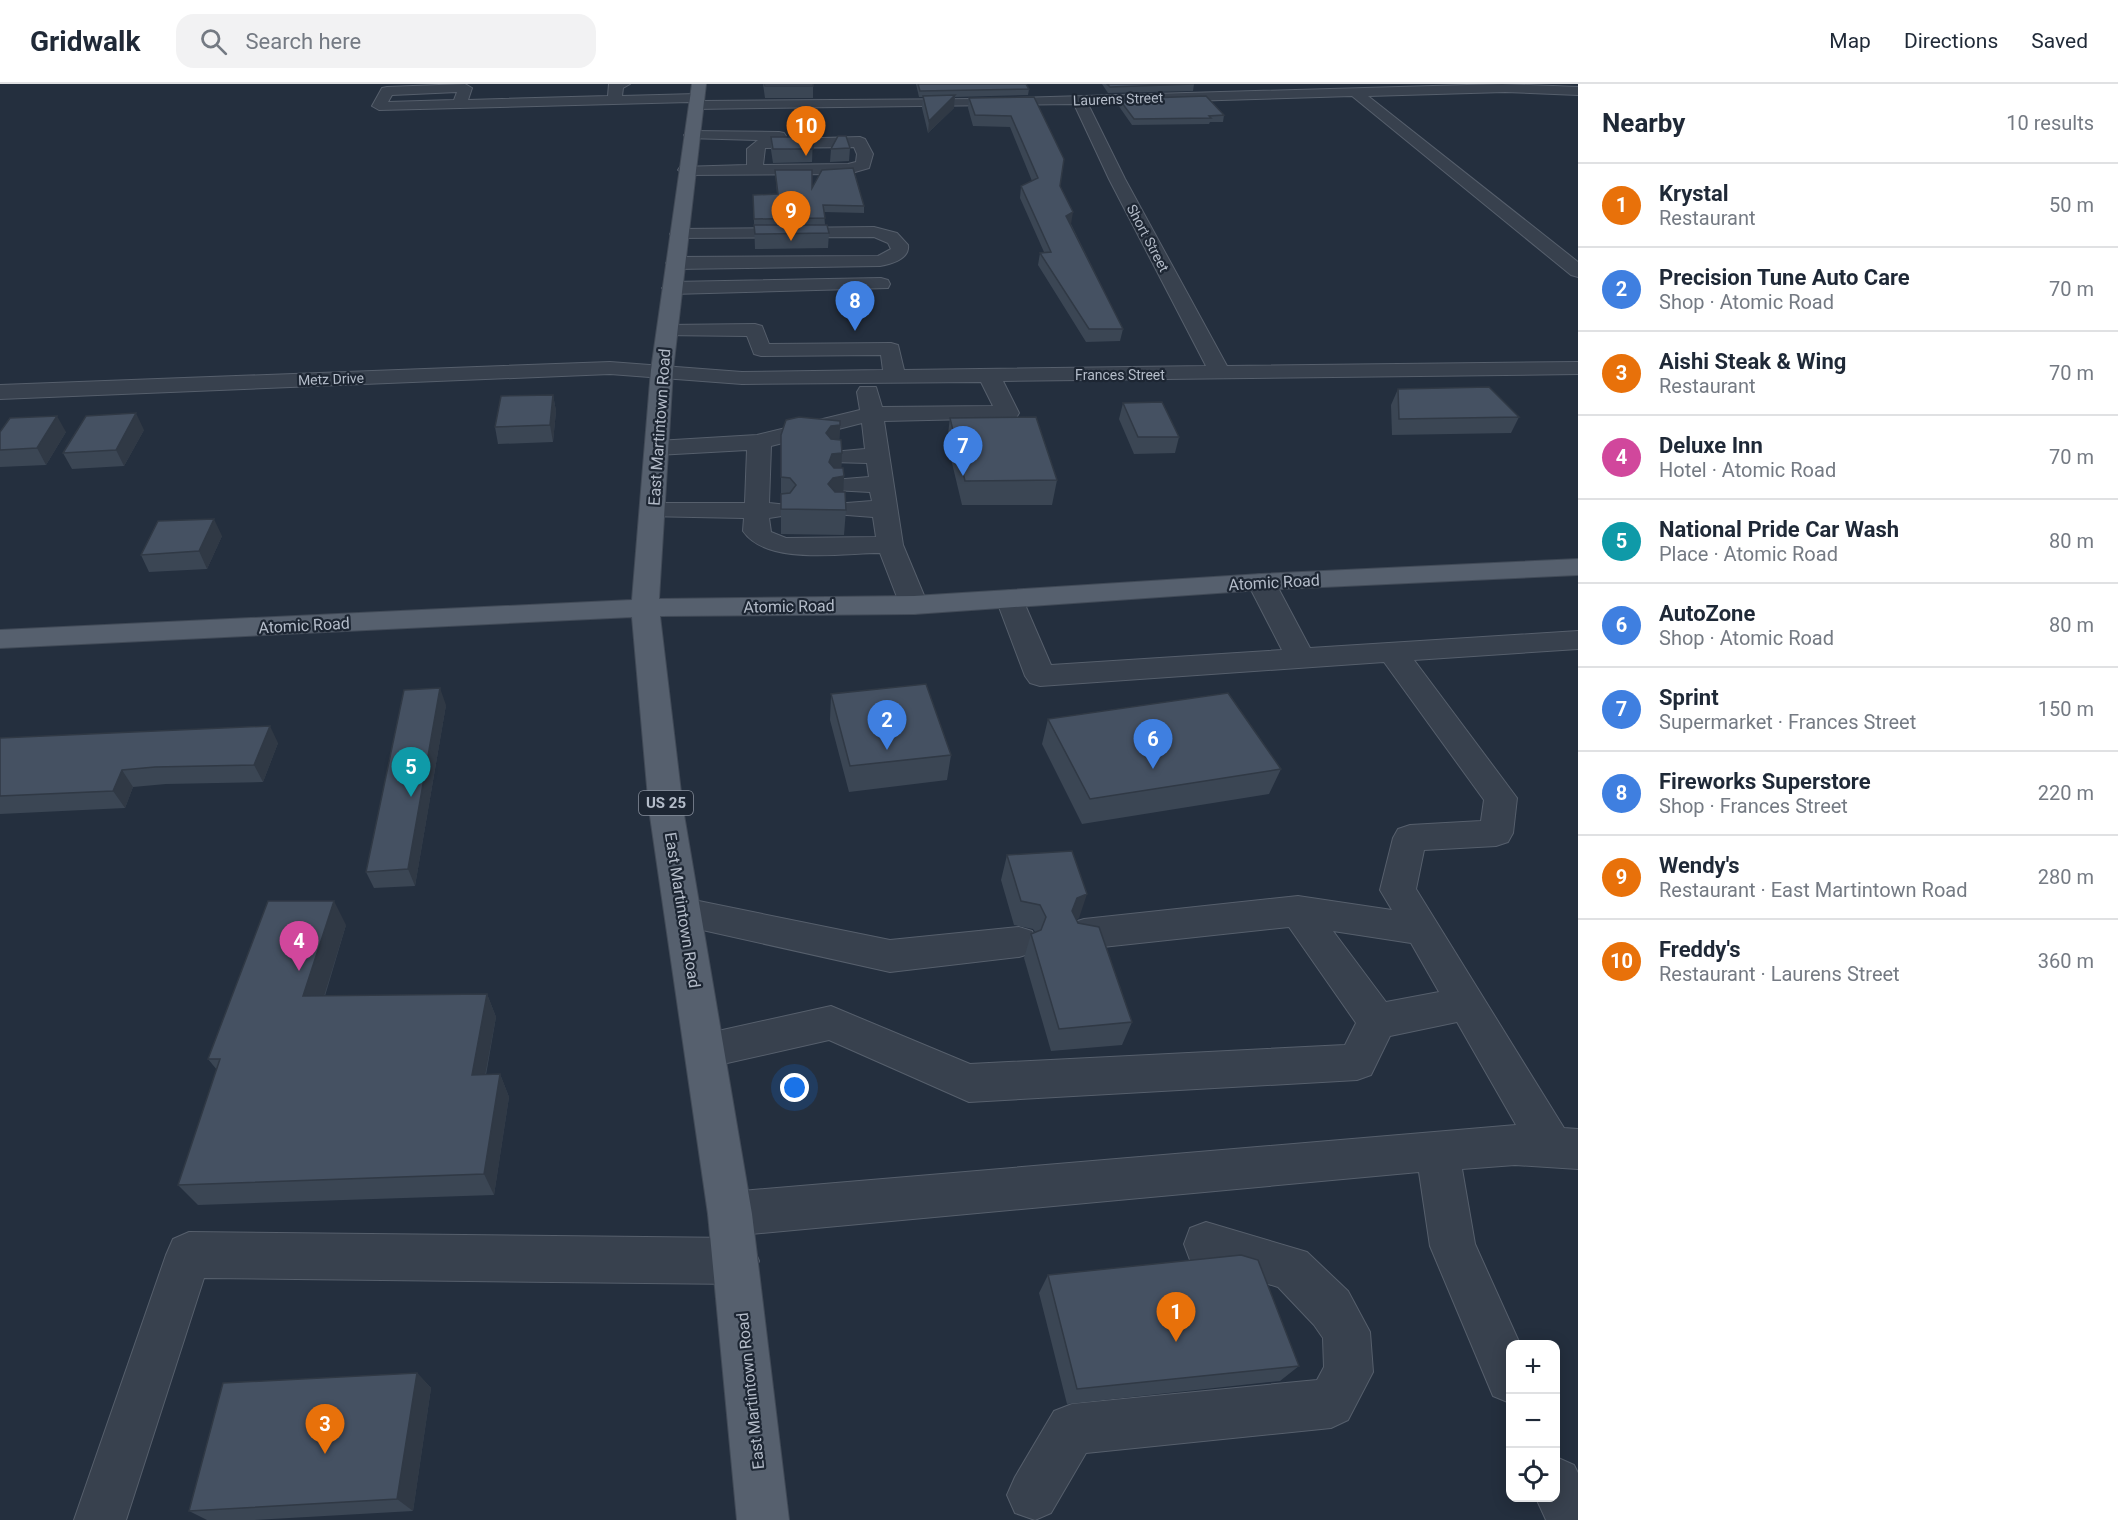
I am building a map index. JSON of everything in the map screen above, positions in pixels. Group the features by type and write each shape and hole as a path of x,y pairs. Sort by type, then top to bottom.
{"main road":[{"name":"East Martintown Road","path":"695,123 662,370 645,608 666,808 730,1214 763,1520"},
{"name":"Atomic Road","path":"0,639 645,608 914,605 1261,582 1578,567"}],"street":[{"path":"615,100 616,84 623,84"},
{"path":"975,84 978,103"},
{"path":"460,104 465,88 387,90 378,106 414,105 460,104 615,100 695,123 779,136 780,119"},
{"name":"Laurens Street","path":"695,123 876,103 978,103 1356,90 1505,88 1578,91"},
{"path":"695,123 863,89 876,103"},
{"path":"1356,90 1578,271"},
{"name":"Short Street","path":"1079,100 1116,178 1221,374"},
{"path":"695,123 755,170 848,169 863,165 865,160 860,142 765,144 756,146 750,152 755,170"},
{"path":"874,232 892,237 899,243 900,250 892,257 880,261 675,262 874,232"},
{"path":"667,331 751,308 882,301 880,261"},
{"path":"675,262 751,308 761,350 891,349 894,377"},
{"name":"Metz Drive","path":"0,392 610,368 662,370"},
{"name":"Frances Street","path":"662,370 742,378 1578,368"},
{"path":"657,448 766,454 806,428 872,414 1008,412 989,376"},
{"path":"866,377 890,545 914,605"},
{"path":"766,454 769,498 756,531 762,537 782,546 890,545"},
{"path":"840,457 877,456"},
{"path":"882,484 842,497 885,509"},
{"path":"653,511 769,498"},
{"path":"1261,582 1301,658"},
{"path":"1010,599 1040,675 1578,640"},
{"path":"1392,652 1501,798 1496,833 1410,838 1398,890 1466,1004 1566,1148"},
{"path":"1084,934 1298,911 1422,930"},
{"path":"1298,911 1377,1021"},
{"path":"684,913 890,956 1019,942"},
{"path":"1377,1021 1466,1004"},
{"path":"705,1050 831,1023 969,1083 1357,1062 1377,1021"},
{"path":"730,1214 1437,1150 1515,1145 1566,1148"},
{"path":"1437,1150 1453,1246 1506,1370"},
{"path":"1033,1495 1072,1429 1331,1403 1349,1372 1346,1332 1331,1308 1291,1268 1206,1244"},
{"path":"100,1520 189,1255 736,1261"},
{"path":"1560,1492 1572,1520"}],"building":[{"path":"764,84 813,84 813,86 765,86"},
{"path":"918,84 1026,84 1029,89 920,91"},
{"path":"1107,84 1194,84 1110,87"},
{"path":"955,95 929,121 923,96"},
{"path":"1206,96 1224,115 1209,116 1211,118 1134,119 1119,99"},
{"path":"1034,97 1064,159 1060,186 1073,212 1066,216 1123,329 1089,329 1040,253 1051,252 1021,186 1038,178 1011,116 975,115 969,98"},
{"path":"838,136 846,136 850,148 831,149"},
{"path":"771,137 813,137 813,149 773,149"},
{"path":"853,168 864,206 823,205 825,218 754,219 753,195 778,194 775,170 812,170 812,188 822,170"},
{"path":"754,225 827,225 829,233 755,234"},
{"path":"1489,387 1519,417 1399,419 1398,389"},
{"path":"553,395 550,425 495,427 501,396"},
{"path":"1162,402 1179,437 1138,437 1123,403"},
{"path":"136,413 116,450 63,453 86,416"},
{"path":"57,416 37,448 0,450 0,432 10,418"},
{"path":"799,417 840,421 840,425 831,426 826,433 831,439 841,440 842,453 832,454 829,462 834,468 843,468 844,476 833,478 828,484 835,492 845,492 846,510 781,509 781,494 790,493 796,485 790,478 781,477 781,435 786,420"},
{"path":"1036,417 1057,480 965,481 950,418"},
{"path":"214,519 199,551 141,555 158,521"},
{"path":"926,684 951,755 850,766 831,694"},
{"path":"440,688 408,869 366,872 404,690"},
{"path":"1228,693 1281,769 1090,799 1048,719"},
{"path":"270,726 254,765 122,770 113,791 0,796 0,738"},
{"path":"1072,851 1087,894 1077,898 1072,911 1078,923 1099,927 1132,1022 1059,1029 1031,934 1041,930 1046,917 1040,905 1021,901 1007,855"},
{"path":"268,901 334,901 303,996 487,994 472,1075 500,1074 484,1174 178,1185 220,1059 208,1059"},
{"path":"1241,1255 1258,1260 1299,1366 1077,1389 1048,1275"},
{"path":"417,1373 397,1499 189,1511 223,1383"}],"place":[{"name":"Freddy's","path":"806,156"},
{"name":"Wendy's","path":"791,241"},
{"name":"Fireworks Superstore","path":"855,331"},
{"name":"Sprint","path":"963,476"},
{"name":"Precision Tune Auto Care","path":"887,750"},
{"name":"AutoZone","path":"1153,769"},
{"name":"National Pride Car Wash","path":"411,797"},
{"name":"Deluxe Inn","path":"299,971"},
{"name":"Krystal","path":"1176,1342"},
{"name":"Aishi Steak & Wing","path":"325,1454"}]}
